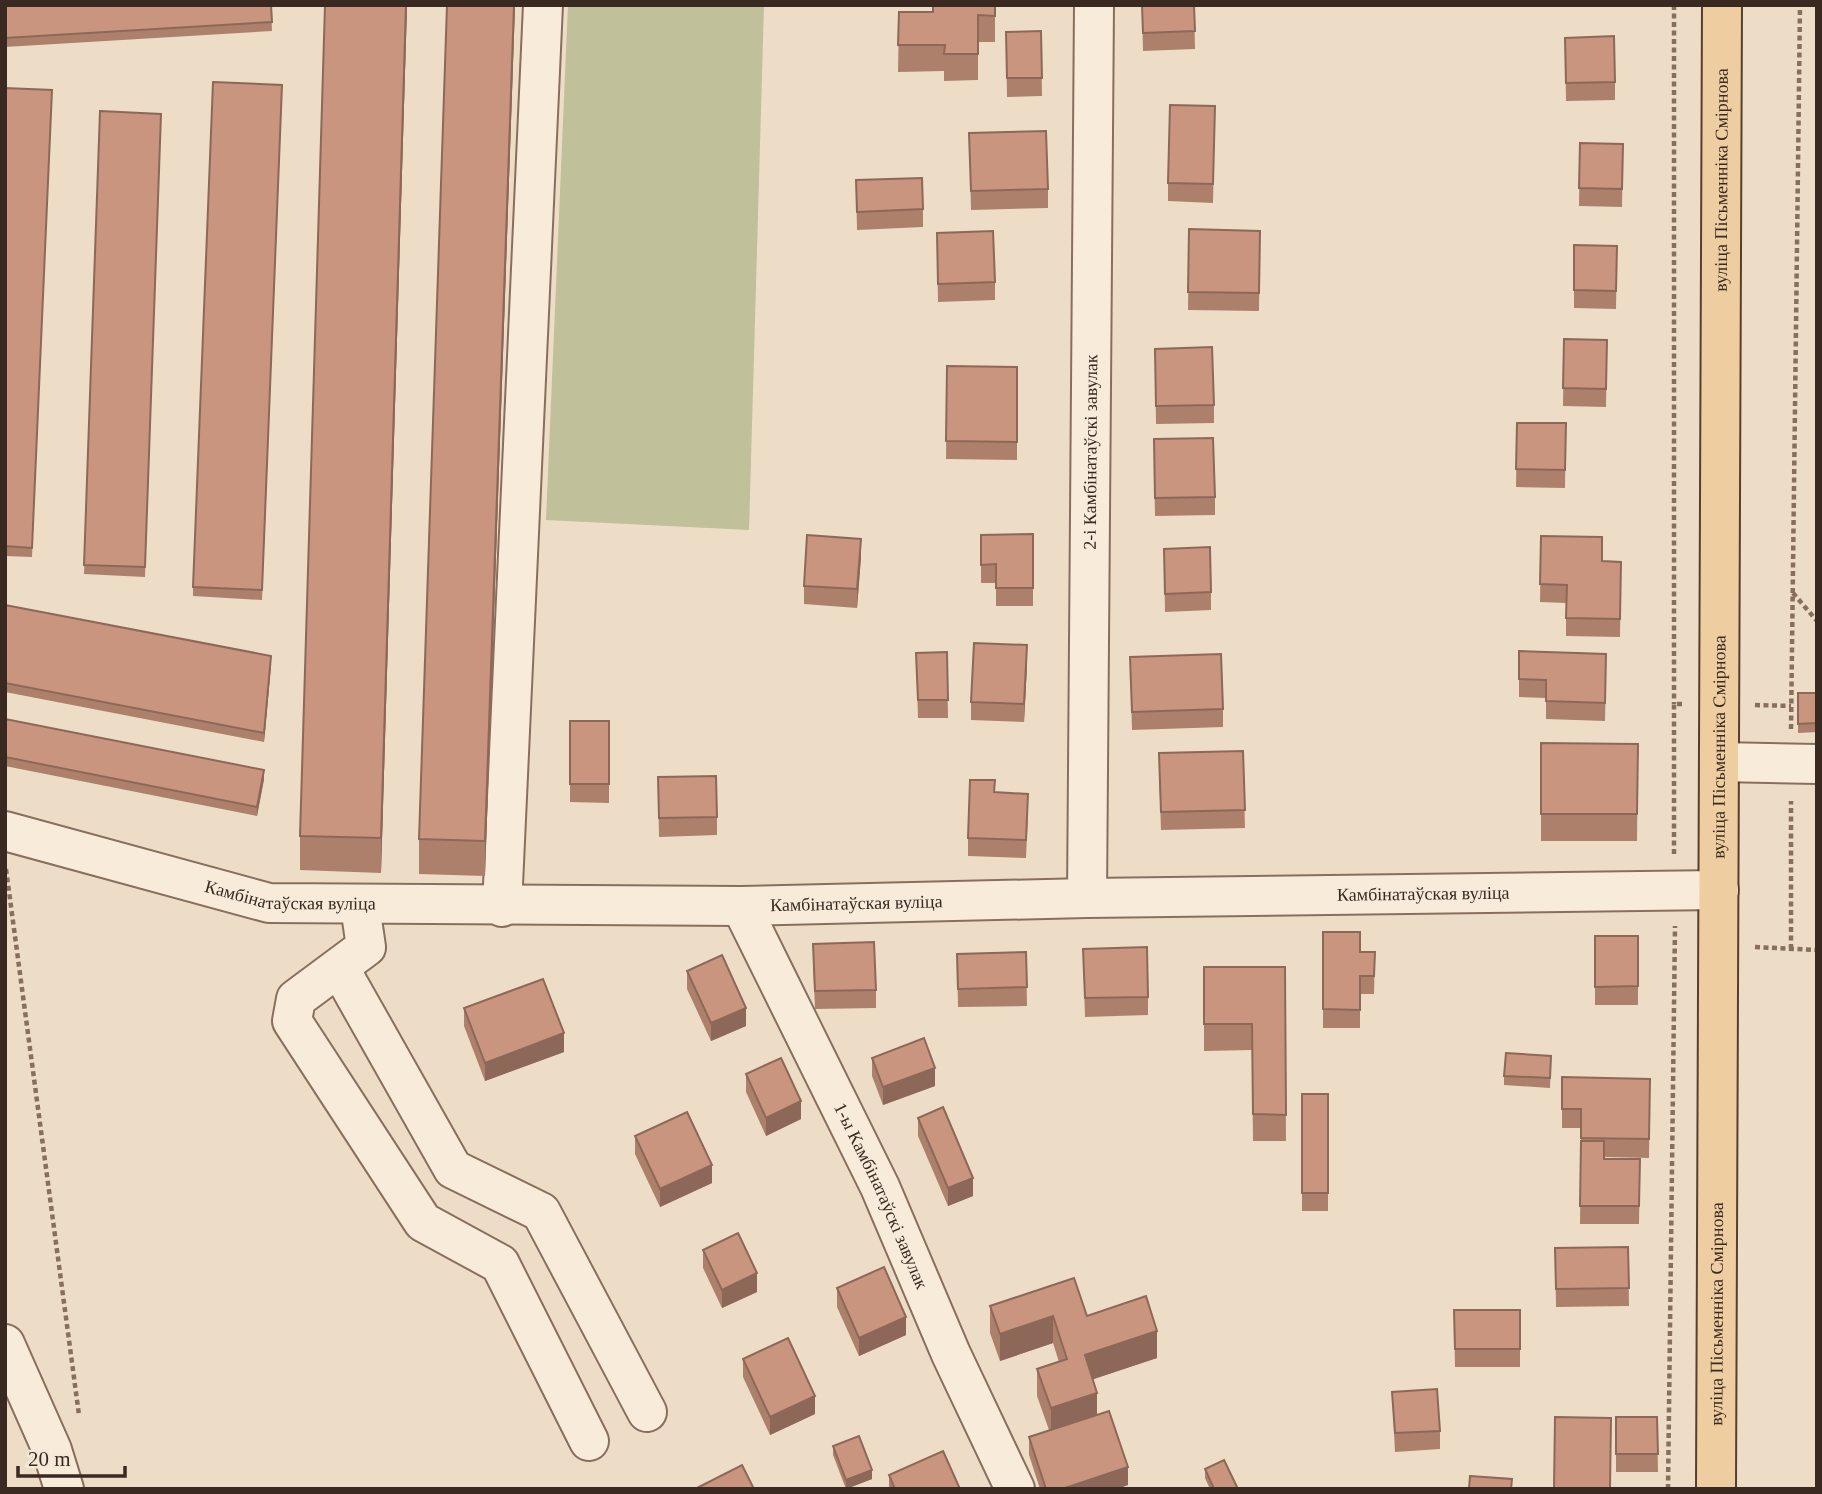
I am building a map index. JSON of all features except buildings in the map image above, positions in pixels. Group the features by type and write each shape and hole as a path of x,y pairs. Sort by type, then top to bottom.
{"main road":[{"name":"вуліца Пісьменніка Смірнова","path":"1716,1489 1722,5"}],"street":[{"path":"502,907 543,5"},
{"name":"2-і Камбінатаўскі завулак","path":"1087,898 1094,5"},
{"path":"1720,762 1804,764"},
{"name":"Камбінатаўская вуліца","path":"5,831 269,903 502,907 741,906 1087,898 1719,890"},
{"path":"360,906 366,947 340,969 296,999 292,1021 423,1222 500,1264 589,1441"},
{"name":"1-ы Камбінатаўскі завулак","path":"741,906 880,1187 951,1354 1015,1489"},
{"path":"340,969 453,1169 541,1212 648,1412"},
{"path":"5,1344 14,1375 65,1489"}],"path":[{"path":"1674,5 1674,704"},
{"path":"1791,949 1804,764 1793,592 1800,5"},
{"path":"1793,592 1817,621"},
{"path":"6,864 80,1426"}],"green space":[{"path":"568,5 764,5 749,530 546,520"}]}
